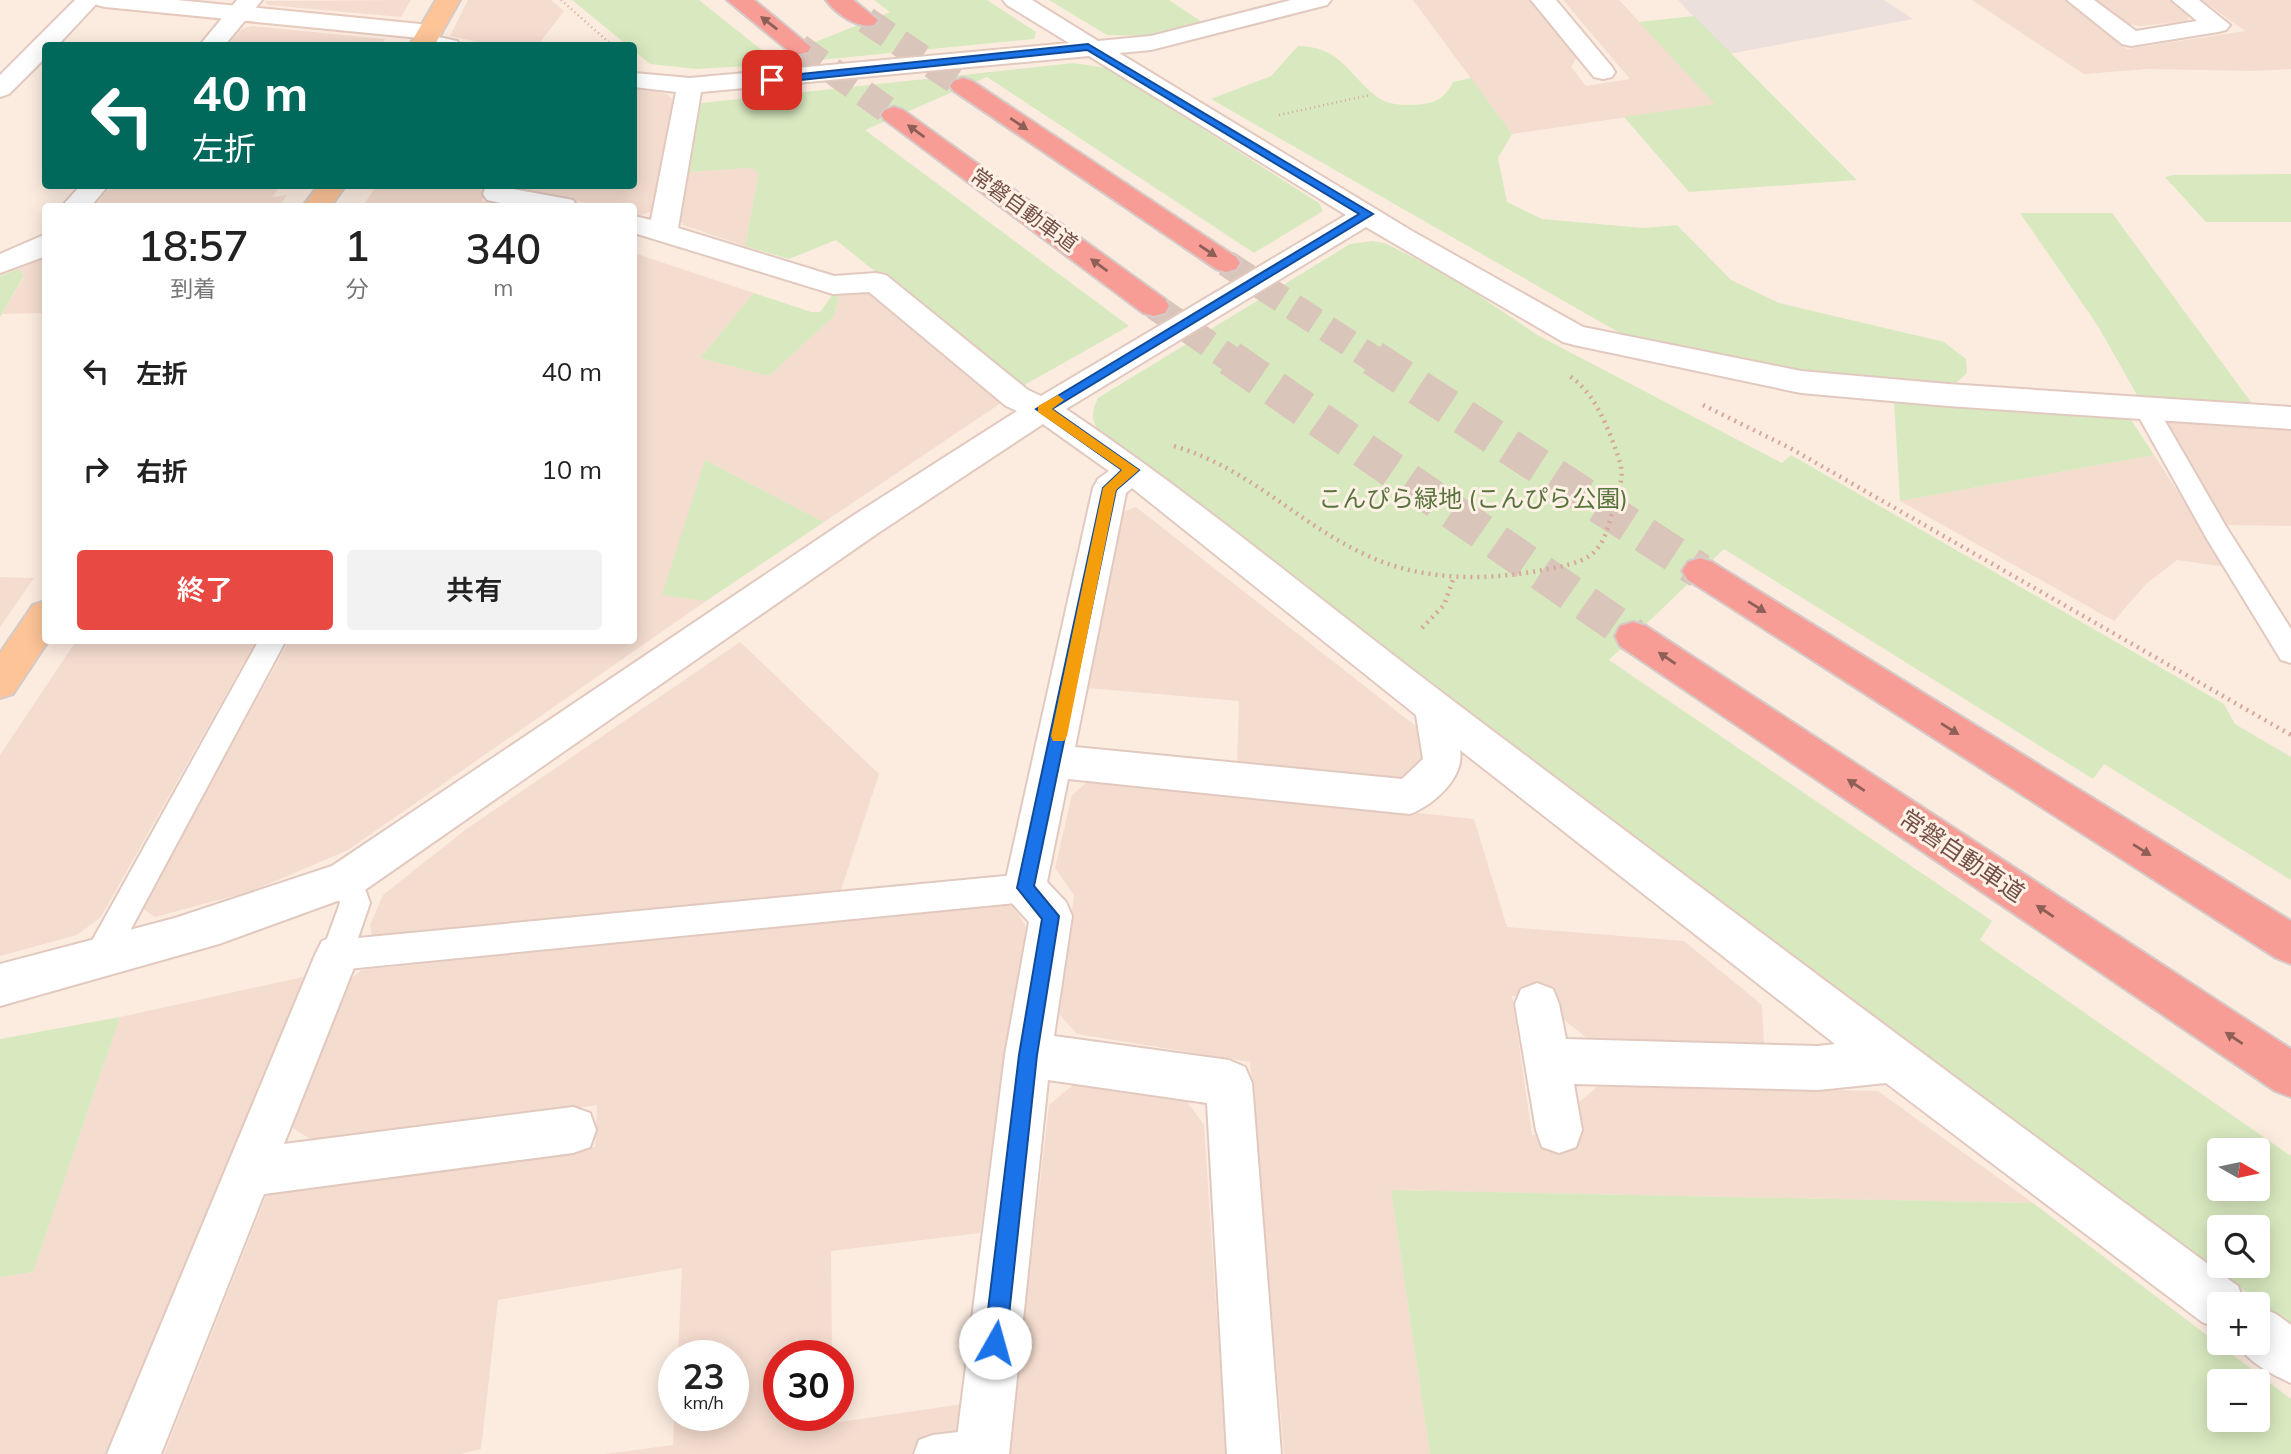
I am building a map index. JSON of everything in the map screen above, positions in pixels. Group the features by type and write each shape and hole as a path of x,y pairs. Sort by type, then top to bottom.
{"highway":[{"path":"739,0 799,47"},
{"path":"838,0 866,20"},
{"path":"962,86 1226,263"},
{"name":"常磐自動車道","path":"894,115 1154,306"},
{"path":"1700,571 2291,944"},
{"name":"常磐自動車道","path":"1633,636 2291,1075"}],"main road":[{"path":"431,41 448,0"},
{"path":"5,668 42,620"}],"street":[{"path":"46,42 88,0"},
{"path":"105,0 244,6 431,41"},
{"path":"1015,0 1402,237 1574,335 1801,382 2291,418"},
{"path":"637,80 690,86 1152,43 1319,0"},
{"path":"1543,0 1603,72"},
{"path":"2079,0 2131,39 2218,25 2184,0"},
{"path":"214,42 244,6"},
{"path":"0,89 42,47"},
{"path":"663,231 690,86"},
{"path":"79,203 90,189"},
{"path":"499,189 498,194 547,203"},
{"path":"0,985 98,960 296,900 347,879 843,540 1043,409 1367,214"},
{"path":"637,225 833,285 876,282 1017,398 1043,409 1132,470 1434,708 1892,1060 2207,1294"},
{"path":"0,264 42,247"},
{"path":"983,1451 1028,1055 1051,916 1025,888 1110,488 1132,470"},
{"path":"1053,761 1410,797 1443,764 1434,708"},
{"path":"134,1454 337,955"},
{"path":"1537,1004 1559,1130"},
{"path":"1028,1055 1229,1083 1254,1454"},
{"path":"1548,1060 1818,1068 1892,1060"},
{"path":"250,1171 573,1130"},
{"path":"2270,1341 2291,1357"}],"lane":[{"path":"2146,408 2236,566 2291,652"},
{"path":"98,960 271,644"},
{"path":"347,879 355,903 337,955 1025,888"},
{"path":"933,1454 983,1451"}],"path":[{"path":"561,0 608,42"},
{"path":"1269,117 1370,95"},
{"path":"1167,443 1215,461 1339,539 1386,564 1418,572 1499,577 1575,563 1593,553 1610,529 1614,504 1623,477 1606,425 1582,384 1561,371"},
{"path":"1693,400 1790,448 2291,735"},
{"path":"1422,628 1444,605 1454,576"}],"shaded area":[{"path":"411,0 401,17 267,5 265,1"},
{"path":"468,0 551,0 564,11 540,42 479,42 450,36"},
{"path":"1413,0 1531,0 1578,55 1571,67 1586,86 1630,79 1563,0 1619,0 1716,104 1512,134"},
{"path":"1678,0 1884,0 1913,19 1729,54"},
{"path":"1972,0 2064,0 2127,49 2245,31 2202,0 2291,0 2291,69 2148,69 2084,74"},
{"path":"2093,0 2170,0 2189,14 2187,21 2140,26 2123,23"},
{"path":"252,26 385,39 383,42 231,42 242,29"},
{"path":"637,89 667,94 673,100 652,211 638,216 637,203 586,203 523,189 637,189"},
{"path":"751,168 759,173 745,246 683,225 678,217 689,172"},
{"path":"109,189 278,189 272,197 287,195 282,203 97,203"},
{"path":"374,189 486,189 482,201 496,203 365,203"},
{"path":"637,254 754,293 700,358 769,376 834,316 840,294 872,292 1004,401 824,522 705,460 663,595 706,601 348,850 252,891 155,917 142,908 287,644 637,644"},
{"path":"42,259 42,313 2,314 24,277 18,269"},
{"path":"2167,419 2291,426 2291,526 2226,525 2178,445"},
{"path":"2154,455 2226,567 2177,560 2146,584 2114,621 1900,501"},
{"path":"1136,507 1417,727 1424,762 1400,783 1237,765 1239,701 1088,688 1118,514"},
{"path":"0,577 34,578 0,627"},
{"path":"740,642 879,774 841,890 372,936 370,925 383,895 465,830"},
{"path":"74,644 254,644 101,917 77,935 0,956 0,755"},
{"path":"1092,778 1474,819 1507,927 1684,941 1762,1005 1764,1043 1589,1040 1562,1018 1558,997 1512,996 1532,1135 1582,1136 1577,1104 1599,1085 1878,1091 2033,1203 1391,1190 1430,1454 1284,1454 1250,1062 1077,1034 1059,1014 1074,895 1055,868 1072,795"},
{"path":"1012,902 1026,927 980,1233 831,1251 832,1340 763,1340 763,1431 854,1431 854,1420 963,1404 955,1454 605,1454 673,1445 673,1431 749,1431 749,1340 679,1340 682,1268 498,1300 481,1449 460,1454 164,1454 270,1186 595,1147 597,1105 322,1146 286,1124 346,982 362,970"},
{"path":"308,976 117,1454 0,1454 0,1277 33,1272 120,1017"},
{"path":"1073,1085 1187,1102 1204,1125 1226,1454 1009,1454 1049,1105"}],"green space":[{"path":"572,0 699,0 773,59 890,12 874,0 987,0 1036,32 1034,39 779,64 697,69 650,64 637,53 637,42 623,42"},
{"path":"1049,0 1169,0 1202,22 1146,36 1107,35"},
{"path":"1694,16 1857,180 1689,192 1624,117 1715,104 1639,22"},
{"path":"1298,46 1314,48 1337,58 1371,92 1394,104 1430,103 1441,98 1453,82 1471,78 1512,134 1498,158 1507,202 1542,219 1644,228 1677,225 1731,280 1779,303 1944,342 1966,359 1967,373 1954,385 1804,374 1625,336 1211,99 1271,76"},
{"path":"1073,63 1107,68 1319,203 1323,211 1254,253 987,77 865,130 1129,326 1019,388 836,240 789,259 745,246 759,173 751,168 689,172 701,103"},
{"path":"2291,174 2291,222 2206,222 2165,177 2173,175"},
{"path":"2020,213 2112,213 2254,406 2146,401 2137,395 2098,326"},
{"name":"こんぴら緑地 (こんぴら公園)","path":"1373,241 1385,243 1453,278 1539,336 1782,463 1791,455 2224,704 2235,724 2291,757 2291,880 2104,764 2093,779 1724,549 1609,660 1992,921 1980,940 2265,1138 2207,1138 2207,1201 2270,1201 2270,1141 2291,1156 2291,1325 2270,1309 2270,1292 2246,1292 2227,1278 2270,1278 2270,1215 2207,1215 2207,1263 1485,729 1101,434 1093,417 1098,398 1350,244"},
{"path":"18,269 24,276 0,317 0,276"},
{"path":"754,293 811,312 820,312 833,294 840,294 834,316 769,376 700,358"},
{"path":"1894,401 2130,418 2154,455 1900,501"},
{"path":"705,460 824,522 706,601 662,595"},
{"path":"120,1017 33,1272 0,1277 0,1039"},
{"path":"1391,1190 2033,1203 2207,1335 2207,1355 2233,1355 2252,1369 2207,1369 2207,1432 2270,1432 2270,1383 2291,1399 2291,1454 1430,1454"}],"tunnel":[{"path":"866,20 963,86"},
{"path":"799,47 894,115"},
{"path":"1226,263 1375,360"},
{"path":"1154,306 1232,360"},
{"path":"1230,358 1633,636"},
{"path":"1373,358 1700,571"}],"slow traffic":[{"path":"1058,400 1043,409 1132,470 1110,488 1059,736"}],"route":[{"path":"772,80 1088,47 1367,214 1043,409 1132,470 1110,488 1025,888 1051,916 1028,1055 995,1343"}]}
